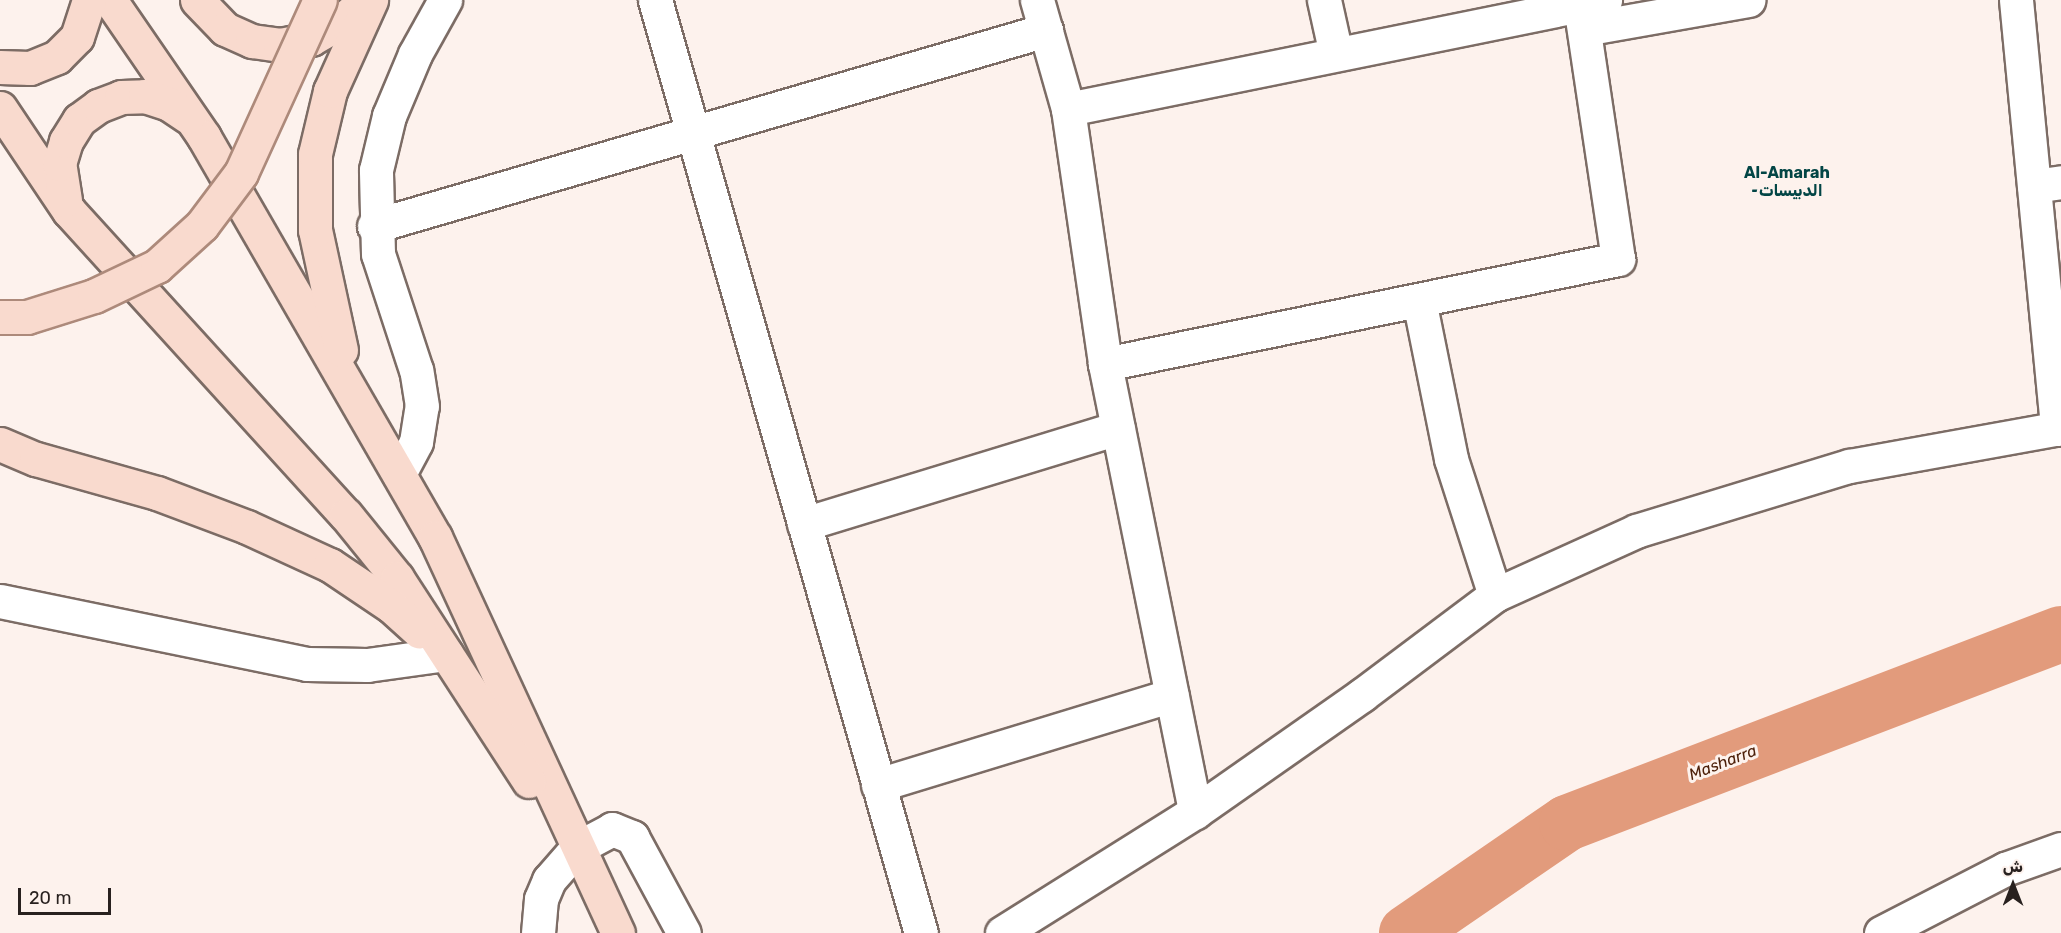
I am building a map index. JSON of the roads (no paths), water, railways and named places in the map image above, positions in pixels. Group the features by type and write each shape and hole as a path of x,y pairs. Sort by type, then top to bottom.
{"main road":[{"path":"0,67 30,68 57,57 77,37 89,11 89,0"},
{"path":"110,0 204,137 440,547 618,933"},
{"path":"197,0 225,29 252,41 280,45 311,39 342,21 365,0"},
{"path":"0,317 27,316 94,296 157,266 202,225 241,173 320,0"},
{"path":"366,416 331,315 315,230 313,193 324,114 359,19 370,0"},
{"path":"69,211 60,189 59,164 66,141 79,120 98,106 121,97 146,96 161,101 189,118 204,137"},
{"path":"0,108 69,211 346,515 397,578 577,848"},
{"path":"0,444 36,459 157,493 247,527 330,565 392,606 446,654"}],"street":[{"path":"399,474 419,433 420,388 384,282 374,226 376,170 389,116 415,54 445,0"},
{"path":"655,0 921,933"},
{"path":"1324,0 1336,54"},
{"path":"1068,109 1336,54 1590,12 1748,0"},
{"path":"1002,933 1196,812 1362,695 1495,595 1636,531 1849,466 2059,428 2048,184 2016,0"},
{"path":"1105,364 1618,259 1590,12"},
{"path":"374,226 693,135 1042,15 1068,109 1105,364 1196,812"},
{"path":"1419,300 1451,459 1495,595"},
{"path":"804,524 1118,428"},
{"path":"0,602 307,664 368,665 446,654"},
{"path":"878,785 1172,695"},
{"path":"538,933 541,899 549,880 577,848 612,830 627,832 684,933"},
{"path":"1881,933 2005,869 2059,858"}],"waterway":[{"name":"Masharra","path":"1407,933 1567,823 2061,634"}],"district":[{"name":"Al-Amarah -الدبيسات","path":"1787,182"}]}
